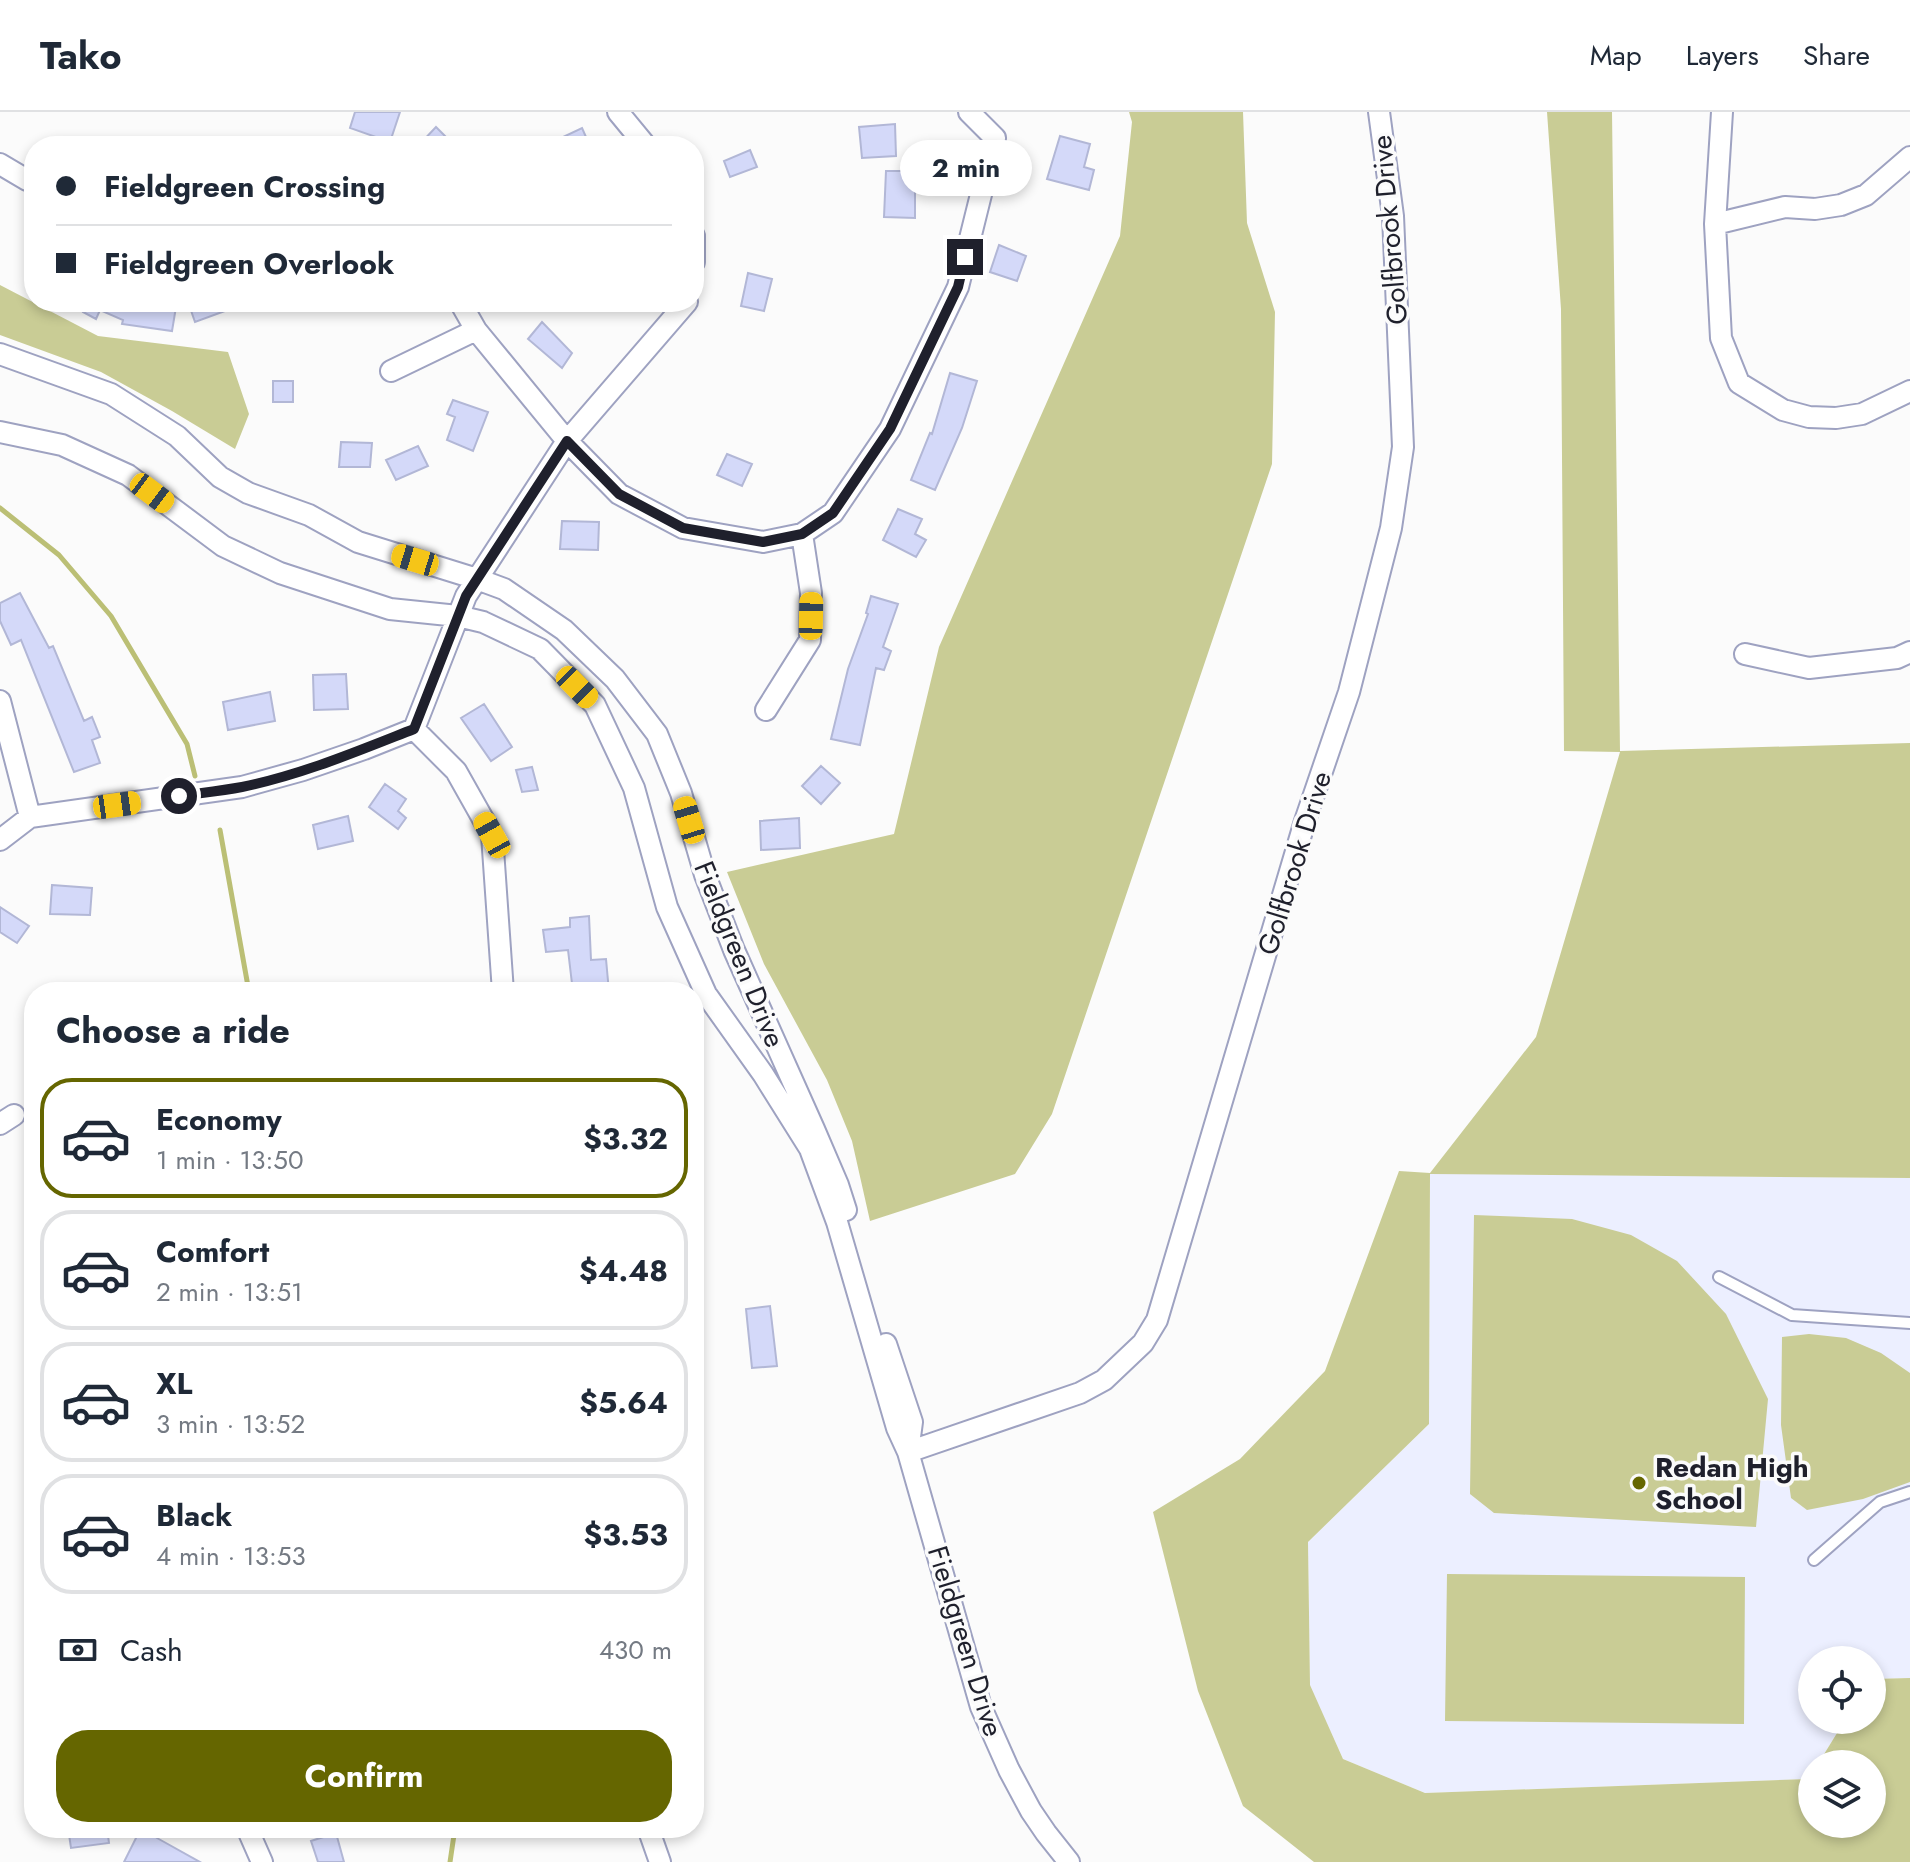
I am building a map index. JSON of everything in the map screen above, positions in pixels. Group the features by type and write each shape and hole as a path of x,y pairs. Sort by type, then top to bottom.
{"street":[{"path":"618,112 638,136"},
{"path":"466,312 476,330 567,441 619,494 683,528 763,542 802,534 833,513 890,429 958,287 995,138 969,112"},
{"name":"Golfbrook Drive","path":"908,1452 1080,1393 1104,1380 1143,1343 1157,1320 1305,821 1349,692 1391,528 1403,447 1393,216 1379,112"},
{"path":"1722,112 1715,224 1721,338 1739,383 1783,410 1809,417 1836,418 1862,414 1910,391"},
{"path":"1715,224 1785,207 1815,209 1841,205 1866,195 1910,157"},
{"path":"0,164 24,178"},
{"path":"0,840 30,817 242,787 303,770 414,729 466,596 567,441 678,312"},
{"path":"391,371 476,330"},
{"name":"Fieldgreen Drive","path":"0,354 111,394 177,436 220,477 248,493 309,515 358,542 504,589 564,630 615,679 657,734 681,793 705,875 734,950 838,1185 912,1422 908,1452"},
{"name":"Fieldgreen Drive","path":"0,432 62,445 128,475 223,546 280,573 390,609 458,616 483,622 540,649 595,705 634,788 667,907 701,982"},
{"path":"766,710 810,640 811,593 802,534"},
{"path":"1745,654 1809,668 1897,658 1910,652"},
{"path":"0,701 30,817"},
{"path":"414,729 456,771 492,835 502,982"},
{"name":"Fieldgreen Drive","path":"704,990 810,1149 837,1222 897,1428 908,1452 981,1707 1031,1811 1069,1862"},
{"path":"251,1838 262,1862"},
{"path":"652,1838 660,1862"}],"lane":[{"path":"1719,1277 1792,1315 1910,1323"},
{"path":"1814,1560 1880,1502 1910,1492"}],"shaded area":[{"name":"Redan High School","path":"1430,1173 1910,1178 1910,1678 1886,1679 1886,1646 1798,1646 1798,1734 1836,1734 1827,1750 1798,1750 1798,1779 1425,1793 1343,1759 1310,1686 1308,1542 1429,1424"}],"green space":[{"path":"1129,112 1243,112 1247,223 1275,312 1272,464 1052,1114 1015,1174 870,1221 852,1141 827,1080 764,964 727,872 894,834 939,647 1120,236 1132,122"},
{"path":"1547,112 1612,112 1620,751 1910,743 1910,1178 1430,1174 1429,1424 1308,1542 1310,1685 1343,1759 1425,1793 1798,1779 1798,1838 1886,1838 1886,1750 1827,1750 1836,1734 1886,1734 1886,1679 1910,1678 1910,1862 1314,1862 1243,1806 1198,1691 1153,1512 1240,1459 1325,1371 1399,1171 1430,1173 1536,1037 1620,752 1564,751 1561,309"},
{"path":"0,285 24,297 24,312 52,312 98,336 228,352 249,414 235,449 101,372 0,335"},
{"path":"1474,1215 1572,1219 1631,1235 1677,1261 1726,1314 1768,1399 1756,1527 1494,1513 1470,1494"},
{"path":"1809,1334 1846,1338 1881,1353 1910,1373 1910,1482 1863,1499 1807,1510 1791,1498 1781,1425 1782,1337"},
{"path":"1447,1574 1745,1577 1744,1724 1445,1721"}],"building":[{"path":"355,112 400,112 392,136 373,136 350,128"},
{"path":"895,124 896,156 862,158 859,127"},
{"path":"436,127 445,136 427,136"},
{"path":"582,128 586,136 565,136"},
{"path":"1060,136 1090,144 1084,167 1094,170 1089,190 1047,179"},
{"path":"750,150 757,167 730,177 724,161"},
{"path":"886,171 915,171 915,218 884,217"},
{"path":"999,245 1026,256 1017,281 990,272"},
{"path":"748,273 772,279 764,311 741,306"},
{"path":"83,312 99,312 96,319"},
{"path":"105,312 175,312 172,331 122,324 123,320"},
{"path":"192,312 222,312 195,322"},
{"path":"542,322 572,353 562,368 528,339"},
{"path":"950,373 977,381 962,428 935,490 911,480 932,434"},
{"path":"273,381 293,381 293,402 273,402"},
{"path":"453,400 488,412 473,451 447,440 455,417 447,414"},
{"path":"341,442 372,443 370,467 339,467"},
{"path":"418,446 428,466 396,480 386,460"},
{"path":"727,454 752,464 742,486 717,475"},
{"path":"898,509 922,519 915,534 926,540 916,557 883,540"},
{"path":"562,521 599,522 598,550 560,549"},
{"path":"20,593 49,648 53,646 84,721 92,717 100,737 92,740 100,763 74,772 21,640 11,645 0,621 0,603"},
{"path":"871,596 898,604 883,647 891,651 884,670 876,668 860,745 831,739 848,669 868,614"},
{"path":"346,674 348,709 314,710 313,675"},
{"path":"270,692 275,721 228,730 223,702"},
{"path":"484,704 512,747 491,761 461,718"},
{"path":"821,766 840,783 821,804 802,786"},
{"path":"532,767 538,790 522,792 516,770"},
{"path":"385,784 406,799 398,811 406,818 398,829 369,807"},
{"path":"348,816 353,841 318,849 313,825"},
{"path":"799,818 800,848 761,850 760,821"},
{"path":"52,885 92,888 90,915 50,914"},
{"path":"0,907 29,926 17,943 0,932"},
{"path":"589,916 591,960 606,959 608,982 572,982 568,950 546,952 543,930 570,927 570,918"},
{"path":"770,1306 777,1366 752,1368 746,1309"},
{"path":"70,1838 108,1838 109,1843 71,1848"},
{"path":"136,1838 157,1838 200,1862 124,1862"},
{"path":"337,1838 344,1862 318,1862 311,1841"}],"waterway":[{"path":"0,508 59,555 111,616 187,744 195,776"},
{"path":"220,830 247,982"},
{"path":"450,1862 454,1838"}],"place":[{"name":"Redan High School","path":"1639,1483"}],"route":[{"path":"179,796 242,787 303,770 414,729 466,596 567,441 619,494 683,528 763,542 802,534 817,524 833,513 890,429 958,287 965,257"}]}
